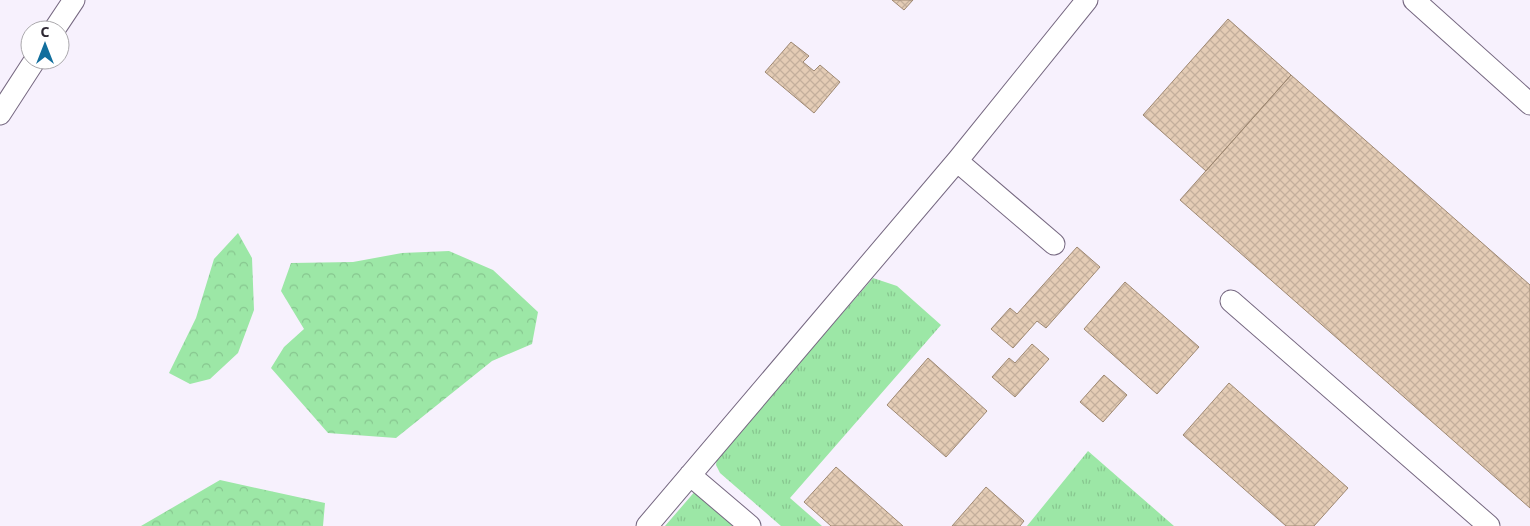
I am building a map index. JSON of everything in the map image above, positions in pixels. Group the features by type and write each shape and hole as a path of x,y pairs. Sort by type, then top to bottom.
{"street":[{"path":"61,20 74,0"},
{"path":"648,526 957,161 1087,0"},
{"path":"1414,0 1530,104"},
{"path":"0,114 29,70"},
{"path":"957,161 1054,244"},
{"path":"1231,301 1489,526"},
{"path":"690,475 750,526"}],"green space":[{"path":"238,233 252,258 254,310 238,353 210,379 190,384 169,373 196,318 214,259"},
{"path":"449,251 493,270 538,312 532,344 492,361 396,438 328,433 271,368 284,347 304,329 281,291 291,263 353,262 402,253"},
{"path":"873,278 897,286 941,325 790,498 822,526 781,526 720,473 716,465 717,457"},
{"path":"1088,451 1174,526 1027,526"},
{"path":"220,480 325,503 323,526 141,526"},
{"path":"697,489 740,526 665,526"}],"building":[{"path":"892,0 913,0 904,10"},
{"path":"1228,19 1291,75 1206,171 1143,115"},
{"path":"791,42 809,56 803,62 814,71 820,65 840,82 814,113 765,72"},
{"path":"1291,75 1530,285 1530,508 1180,200"},
{"path":"1077,247 1100,267 1046,328 1037,321 1013,348 991,329 1010,308 1017,314"},
{"path":"1125,282 1199,347 1157,394 1084,329"},
{"path":"1032,344 1049,359 1015,397 992,377 1009,358 1015,363"},
{"path":"928,358 987,411 946,457 887,405"},
{"path":"1104,375 1127,395 1103,422 1080,402"},
{"path":"1229,383 1348,488 1314,526 1286,526 1183,435"},
{"path":"836,467 903,526 831,526 804,502"},
{"path":"986,487 1024,521 1020,526 952,526"}]}
